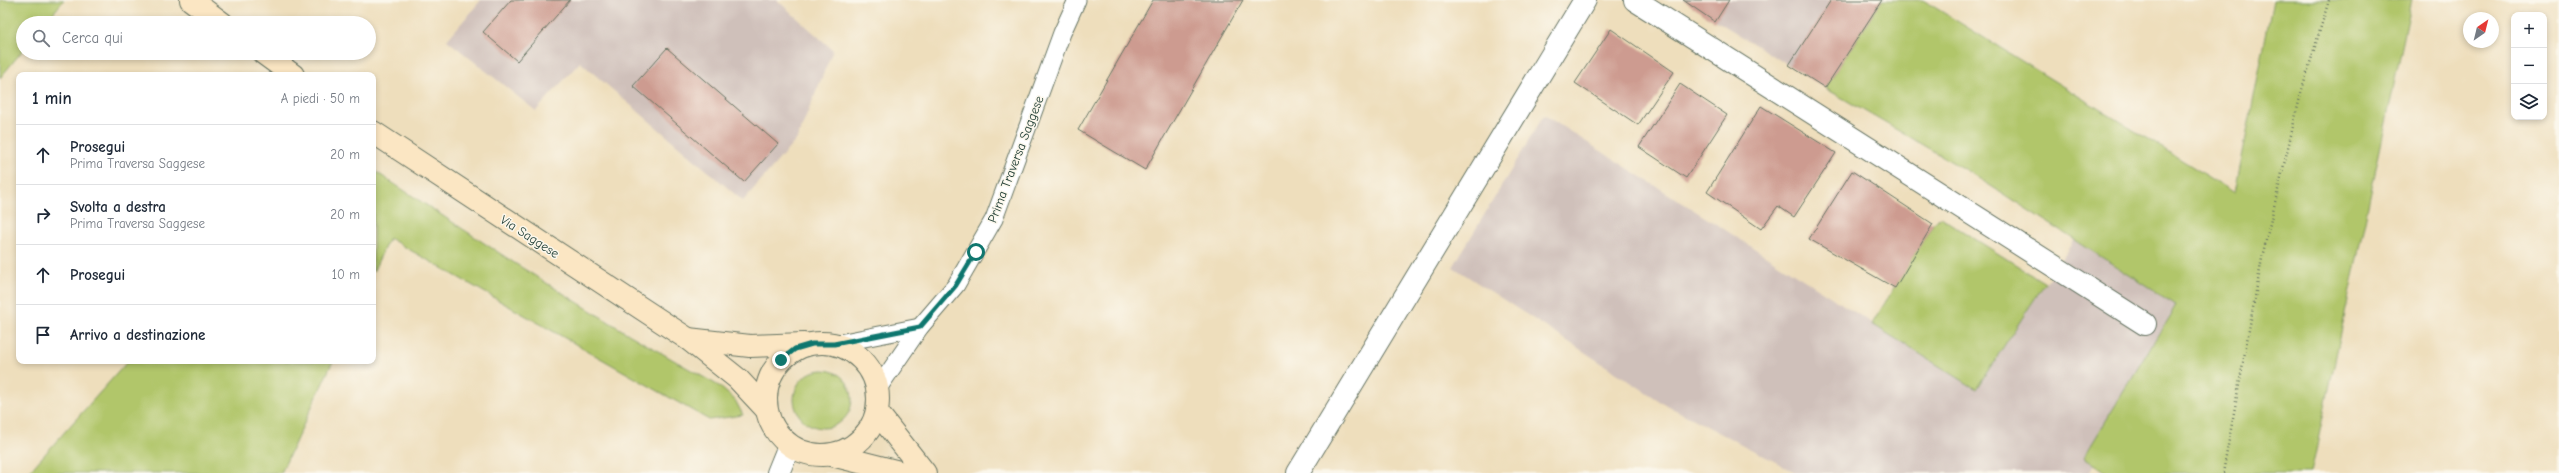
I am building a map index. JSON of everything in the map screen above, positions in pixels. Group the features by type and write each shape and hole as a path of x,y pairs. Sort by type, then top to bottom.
{"main road":[{"path":"191,0 213,16"},
{"path":"273,60 289,72"},
{"name":"Via Saggese","path":"376,134 688,339 738,379 766,409"},
{"path":"688,339 750,346 812,344 834,344 849,350 862,360 872,374 878,390 877,412 871,427 861,440 847,450 832,455 816,456 789,446 774,429 766,409 765,391 771,374 781,360 795,349 812,344"},
{"path":"877,412 925,473"},
{"path":"832,455 903,473"}],"street":[{"path":"1298,473 1584,0"},
{"path":"1635,0 2145,324"},
{"path":"778,473 789,446"}],"lane":[{"name":"Prima Traversa Saggese","path":"878,390 920,327 956,285 994,219 1062,33 1077,0"},
{"path":"834,344 920,327"}],"path":[{"path":"2223,473 2263,253 2301,93 2329,0"}],"shaded area":[{"path":"481,0 777,0 833,50 797,139 743,201 580,62 536,111 447,40"},
{"path":"1683,0 1882,0 1825,88"},
{"path":"1544,115 1976,389 2074,240 2176,305 2084,457 2095,464 2089,473 1797,473 1666,405 1453,267"}],"green space":[{"path":"0,0 64,0 51,16 16,16 16,59 0,78"},
{"path":"1882,0 1923,0 2235,193 2273,0 2412,0 2311,473 2108,473 2084,457 2176,305 1969,172 1825,88"},
{"path":"376,172 516,264 630,335 719,386 735,400 743,415 709,420 389,238 376,266"},
{"path":"1940,217 2045,283 1976,389 1872,324 1933,224"},
{"path":"125,364 332,364 281,473 28,473"},
{"path":"823,370 834,372 847,383 850,388 852,399 850,410 839,423 834,426 823,428 812,426 799,415 796,410 794,399 796,388 807,375 812,372"}],"building":[{"path":"511,0 570,0 517,61 483,32"},
{"path":"1153,0 1243,0 1145,170 1078,130"},
{"path":"1683,0 1729,0 1715,22"},
{"path":"1831,0 1882,0 1825,88 1789,65"},
{"path":"1611,29 1674,72 1638,125 1575,83"},
{"path":"667,48 778,144 744,182 633,86"},
{"path":"1680,84 1727,115 1686,178 1639,147"},
{"path":"1761,106 1836,153 1794,217 1778,206 1761,229 1707,192"},
{"path":"1852,171 1933,224 1895,288 1809,239"}],"route":[{"path":"781,360 795,349 812,344 834,344 920,327 956,285 976,252"}]}
